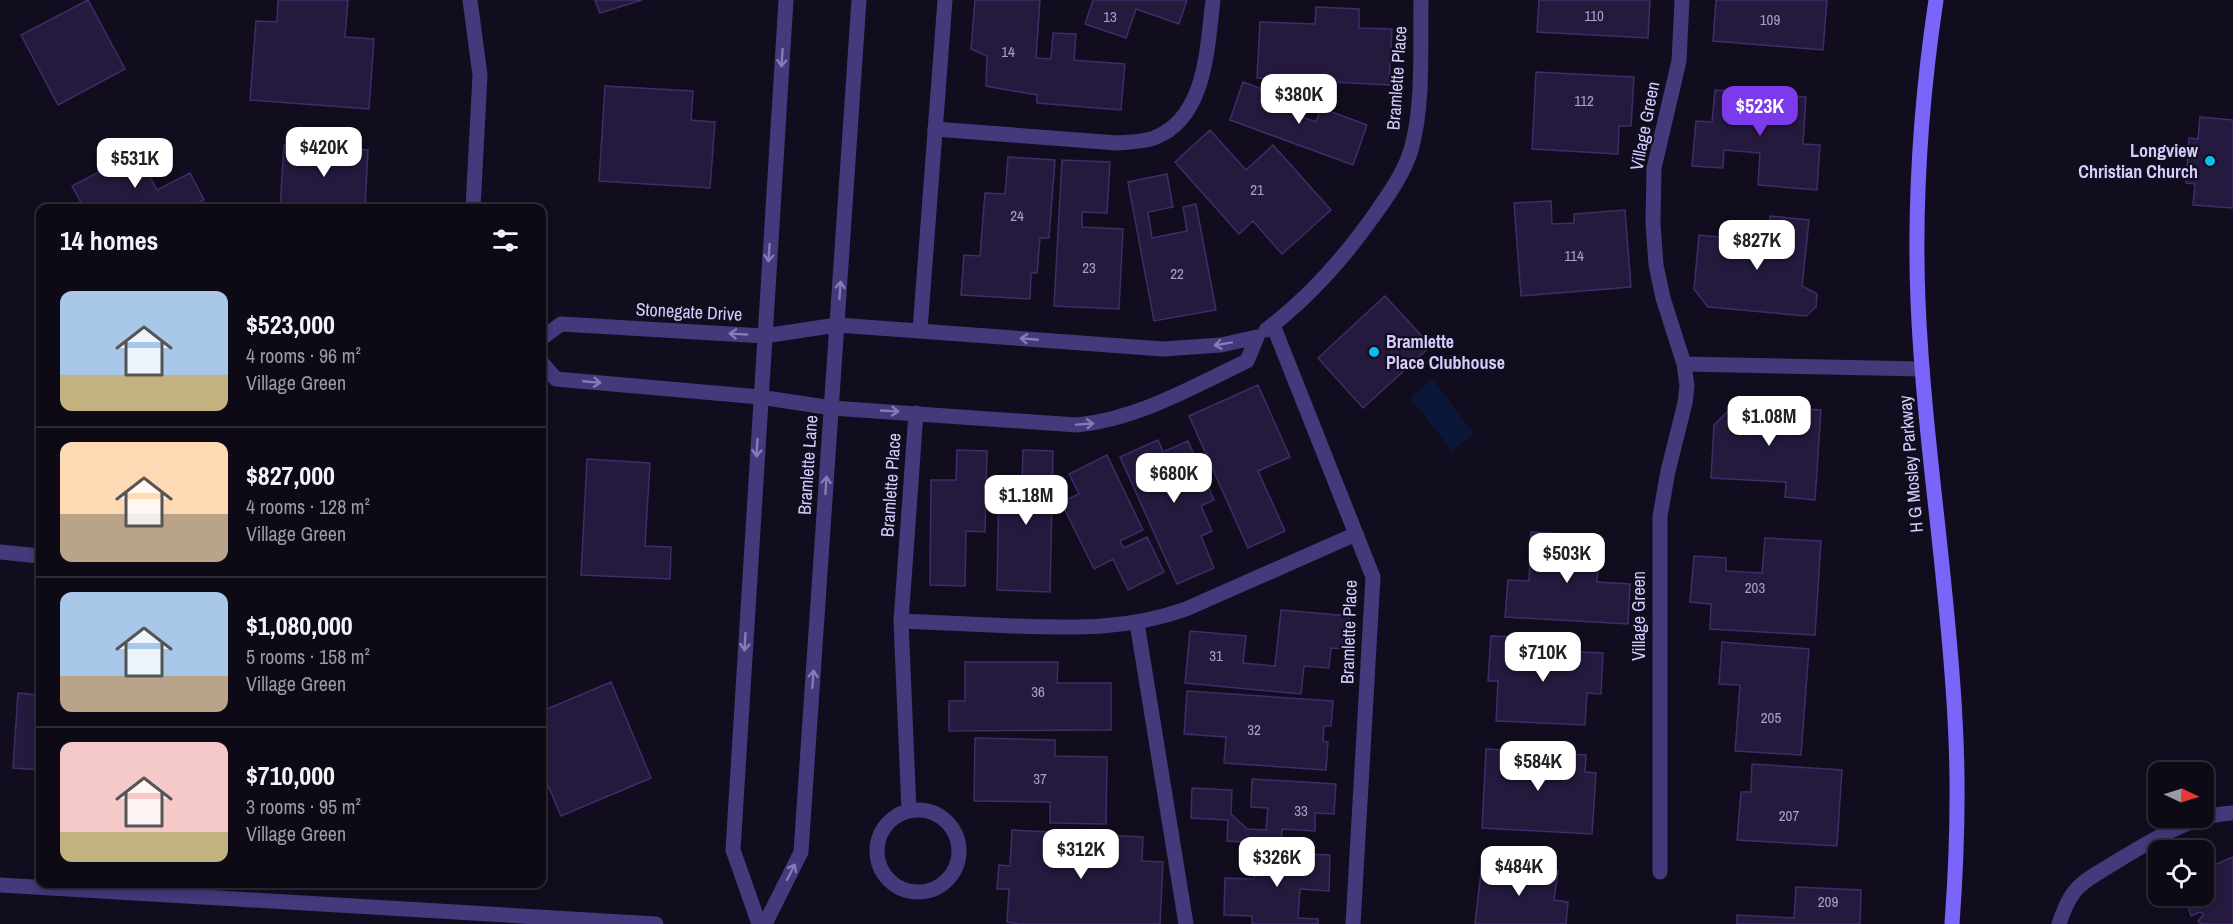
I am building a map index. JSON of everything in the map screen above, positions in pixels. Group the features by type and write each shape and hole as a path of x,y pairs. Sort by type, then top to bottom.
{"main road":[{"name":"H G Mosley Parkway","path":"1936,0 1921,124 1917,193 1918,283 1922,369 1955,719 1957,805 1952,924"}],"street":[{"path":"470,0 480,75 473,204"},
{"path":"759,924 733,850 786,0"},
{"name":"Bramlette Lane","path":"765,924 801,852 859,0"},
{"path":"920,330 945,0"},
{"path":"935,129 1117,143 1156,137 1182,117 1198,88 1204,67 1213,0"},
{"name":"Bramlette Place","path":"837,325 1163,349 1221,345 1257,336 1273,325 1324,280 1361,235 1398,180 1411,151 1417,118 1421,0"},
{"name":"Village Green","path":"1660,872 1659,528 1662,495 1685,403 1687,386 1684,364 1663,298 1656,265 1653,222 1654,168 1678,61 1682,0"},
{"name":"Stonegate Drive","path":"546,335 561,324 764,336 837,325"},
{"name":"Bramlette Place","path":"1273,325 1373,577 1353,924"},
{"name":"Bramlette Place","path":"832,408 1077,424 1102,422 1125,417 1154,405 1247,361 1257,336"},
{"path":"1684,364 1922,369"},
{"path":"546,368 556,379 760,397 832,408"},
{"name":"Bramlette Place","path":"909,811 901,621 916,413"},
{"path":"901,621 1080,629 1137,623 1186,609 1356,534"},
{"path":"0,552 36,556"},
{"path":"1137,623 1186,924"},
{"path":"922,810 946,821 954,831 959,844 959,857 948,880 937,888 925,892 911,892 898,887 887,878 880,866 878,852 880,838 886,826 909,811 922,810"},
{"path":"2059,924 2067,903 2080,884 2134,851 2186,824 2210,816 2233,813"},
{"path":"0,885 36,887"},
{"path":"50,888 656,924"}],"water":[{"path":"1433,379 1474,434 1452,451 1410,397"}],"building":[{"path":"88,0 125,69 58,105 21,35"},
{"path":"278,0 348,0 345,37 374,39 369,109 250,100 256,21 277,22"},
{"path":"595,0 642,0 600,13"},
{"path":"975,0 1040,0 1036,58 1051,59 1053,33 1076,34 1074,60 1125,64 1121,110 1037,103 1037,95 986,86 987,56 971,49"},
{"path":"1093,0 1187,0 1179,24 1136,9 1126,38 1085,24"},
{"path":"1539,0 1650,0 1648,38 1537,32"},
{"path":"1716,0 1827,0 1823,50 1713,41"},
{"path":"1316,7 1359,9 1359,28 1392,29 1389,85 1257,78 1260,22 1315,24"},
{"path":"1536,72 1634,77 1631,126 1619,126 1618,154 1532,149"},
{"path":"1243,82 1281,96 1277,108 1316,122 1321,108 1367,125 1353,165 1230,120"},
{"path":"605,86 693,91 691,120 715,122 710,188 599,181"},
{"path":"1715,90 1806,97 1803,144 1820,145 1817,190 1758,185 1760,153 1724,150 1723,168 1692,166 1696,121 1712,122"},
{"name":"Longview Christian Church","path":"2200,117 2233,120 2233,208 2193,205 2195,184 2186,183 2189,138 2198,139"},
{"path":"1210,130 1246,170 1273,145 1331,210 1282,254 1253,221 1239,234 1175,162"},
{"path":"284,145 368,150 365,204 280,204"},
{"path":"137,152 157,190 190,173 204,200 195,204 82,204 72,186"},
{"path":"1008,157 1055,160 1049,238 1040,238 1037,273 1031,273 1030,299 961,295 964,255 980,256 985,193 1005,194"},
{"path":"1062,160 1110,162 1107,213 1082,212 1082,227 1123,229 1119,309 1054,306"},
{"path":"1167,174 1173,207 1148,212 1152,238 1187,231 1183,207 1196,204 1216,310 1154,321 1128,182"},
{"path":"1551,201 1552,224 1574,223 1574,214 1625,210 1631,287 1521,296 1514,203"},
{"path":"1770,216 1809,220 1802,286 1817,294 1816,307 1806,316 1708,307 1694,289 1699,235 1768,242"},
{"name":"Bramlette Place Clubhouse","path":"1385,296 1431,346 1363,408 1318,358"},
{"path":"1258,385 1290,457 1258,471 1285,531 1248,548 1189,416"},
{"path":"1735,404 1821,410 1815,500 1785,497 1786,482 1711,478 1714,425"},
{"path":"1158,440 1163,452 1188,441 1214,500 1201,506 1212,531 1201,536 1214,568 1177,584 1120,457"},
{"path":"957,450 987,451 985,532 966,531 965,586 930,585 931,480 956,480"},
{"path":"1023,450 1053,451 1050,592 997,590 999,479 1022,479"},
{"path":"1107,455 1143,530 1120,541 1124,548 1147,537 1164,572 1128,590 1113,559 1094,569 1061,502 1079,494 1069,474"},
{"path":"587,459 650,463 645,546 671,547 670,579 581,575"},
{"path":"1531,532 1600,536 1597,582 1630,584 1628,624 1505,617 1508,580 1529,581"},
{"path":"1765,538 1821,541 1815,635 1710,629 1711,604 1690,602 1694,556 1726,558 1726,571 1762,573"},
{"path":"1281,610 1349,616 1346,649 1331,648 1329,668 1304,666 1301,694 1185,683 1190,631 1246,636 1243,663 1275,666"},
{"path":"1491,636 1516,637 1516,649 1603,653 1601,694 1587,693 1585,725 1496,721 1498,681 1488,681"},
{"path":"1722,642 1809,649 1801,755 1735,751 1740,685 1719,684"},
{"path":"965,662 1058,662 1057,683 1111,683 1111,730 949,731 949,701 965,701"},
{"path":"611,682 651,778 561,816 546,780 546,709"},
{"path":"1187,691 1333,701 1331,726 1324,726 1323,741 1328,742 1326,770 1224,763 1226,737 1184,734"},
{"path":"18,693 36,695 36,770 13,768"},
{"path":"975,738 1055,740 1055,756 1107,757 1106,824 1050,823 1050,802 974,801"},
{"path":"1486,749 1586,755 1585,772 1596,773 1592,834 1482,828"},
{"path":"1752,764 1842,770 1837,846 1737,840 1741,792 1751,792"},
{"path":"1252,779 1336,784 1334,814 1315,813 1315,831 1282,829 1281,844 1227,841 1228,820 1191,818 1192,788 1232,790 1231,814 1247,829 1266,830 1268,808 1251,807"},
{"path":"1012,830 1143,837 1142,861 1163,862 1160,924 1020,924 1007,922 1009,889 997,889 999,865 1010,866"},
{"path":"1255,852 1330,855 1329,891 1300,889 1298,918 1318,919 1318,924 1252,924 1252,916 1224,915 1225,878 1254,879"},
{"path":"2233,857 2233,924 2201,924 2198,921 2204,914 2200,912 2191,916 2188,906 2214,906 2214,865"},
{"path":"1482,863 1558,871 1554,900 1568,902 1566,924 1475,924"},
{"path":"1796,887 1861,890 1860,924 1737,924 1737,915 1794,918"}],"place":[{"name":"Longview Christian Church","path":"2210,161"},
{"name":"Bramlette Place Clubhouse","path":"1374,352"}]}
